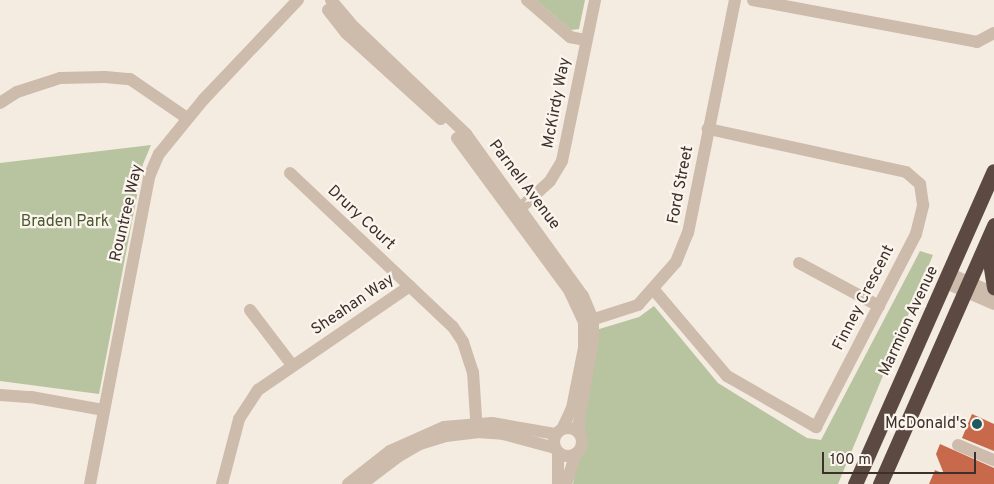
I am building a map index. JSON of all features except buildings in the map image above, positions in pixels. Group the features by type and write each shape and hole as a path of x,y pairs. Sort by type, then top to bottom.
{"highway":[{"name":"Marmion Avenue","path":"855,484 948,279 994,171"},
{"path":"880,484 994,225"},
{"path":"987,242 994,287"}],"street":[{"name":"Rountree Way","path":"90,484 149,177 159,154 187,118 298,0"},
{"name":"Parnell Avenue","path":"323,0 330,14 346,33 447,126 518,210"},
{"name":"Parnell Avenue","path":"331,0 350,23 446,112 578,288 588,321 592,360 579,423 581,447 576,454 566,484"},
{"name":"McKirdy Way","path":"527,0 570,36 586,40"},
{"name":"McKirdy Way","path":"518,210 550,181 562,161 595,0"},
{"name":"Ford Street","path":"588,321 638,305 654,290 676,262 688,233 735,0"},
{"path":"753,0 977,42 994,33"},
{"path":"0,103 17,92 60,78 105,77 130,79 187,118"},
{"name":"Finney Crescent","path":"654,290 727,376 816,427 916,234 923,205 920,184 906,172 708,129"},
{"name":"Drury Court","path":"290,173 410,286"},
{"path":"799,263 879,306"},
{"path":"948,279 967,287 994,304"},
{"name":"Sheahan Way","path":"222,484 229,450 242,412 258,390 410,286 439,311 463,342 473,372 476,427"},
{"path":"967,287 994,293"},
{"path":"250,310 292,365"},
{"name":"Parnell Avenue","path":"558,484 556,450 559,432 572,408 588,321"},
{"path":"0,396 31,397 103,410"},
{"path":"348,484 390,451 412,439 444,427 559,432 574,429 580,434"},
{"path":"362,484 420,444 476,427 523,438 556,450 566,456 576,454"},
{"path":"958,445 994,460"}],"green space":[{"path":"536,0 585,0 579,29 571,30"},
{"name":"Braden Park","path":"151,145 143,164 99,394 0,381 0,163"},
{"path":"920,251 933,255 838,484 573,484 596,354 596,330 639,317 654,306 718,383 807,438 821,440"}],"place":[{"name":"McDonald's","path":"977,424"}]}
